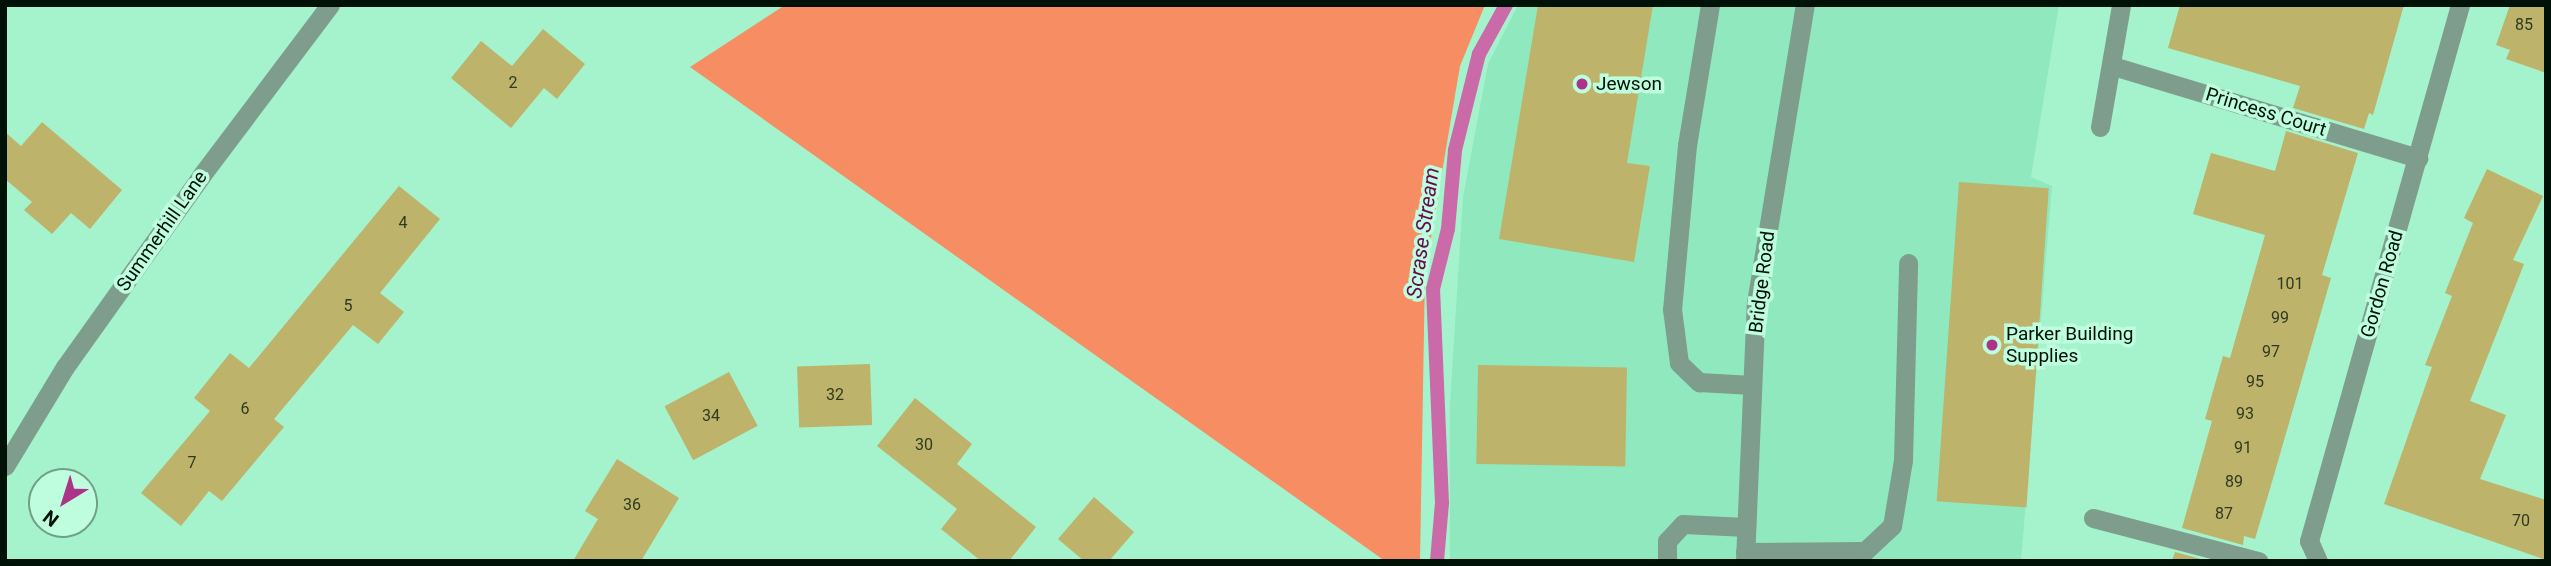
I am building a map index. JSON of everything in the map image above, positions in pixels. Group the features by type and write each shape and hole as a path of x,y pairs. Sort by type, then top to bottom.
{"street":[{"name":"Summerhill Lane","path":"5,466 65,367 330,5"},
{"path":"1710,5 1687,145 1672,309 1679,363 1699,382 1752,385"},
{"name":"Bridge Road","path":"1745,556 1756,303 1805,5"},
{"path":"2100,127 2113,66 2121,5"},
{"name":"Gordon Road","path":"2318,561 2309,541 2460,5"},
{"name":"Princess Court","path":"2113,66 2418,158"},
{"path":"1745,556 1865,551 1892,526 1903,460 1908,263"},
{"path":"2094,518 2258,561"},
{"path":"1667,561 1667,541 1683,524 1745,527"}],"shaded area":[{"path":"785,5 1485,5 1460,66 1425,273 1420,561 1385,561 690,67"},
{"path":"1518,5 2059,5 2031,177 2052,186 2021,561 1450,561 1450,404 1463,197 1488,64"}],"building":[{"name":"Jewson","path":"1538,5 1653,5 1627,163 1650,166 1634,262 1499,239"},
{"path":"2180,5 2404,5 2373,115 2369,113 2364,129 2293,108 2300,86 2168,48"},
{"path":"2510,5 2546,5 2546,73 2506,59 2510,50 2496,45"},
{"path":"543,29 585,64 557,99 544,88 511,128 451,78 481,41 512,66"},
{"path":"42,122 122,190 90,229 71,213 52,234 24,210 32,202 5,179 5,132 21,146"},
{"path":"2286,131 2358,153 2322,275 2331,278 2274,475 2255,539 2244,536 2243,545 2182,528 2212,421 2205,419 2223,356 2230,358 2265,235 2193,214 2211,153 2275,171"},
{"path":"2487,169 2543,196 2513,260 2524,264 2470,401 2506,415 2480,479 2546,500 2546,560 2384,504 2432,367 2425,365 2452,296 2445,293 2473,223 2464,218"},
{"name":"Parker Building Supplies","path":"1959,182 2049,188 2026,507 1937,501"},
{"path":"399,186 440,219 380,293 404,312 378,344 353,325 274,419 284,427 222,501 209,491 181,526 141,493 210,411 194,398 230,353 249,368"},
{"path":"870,364 872,425 799,428 797,367"},
{"path":"1478,365 1627,368 1625,467 1476,464"},
{"path":"729,372 758,426 693,460 665,406"},
{"path":"915,398 972,444 957,464 1036,527 1009,561 981,561 941,529 957,509 877,446"},
{"path":"617,459 679,498 641,561 573,561 598,519 585,511"},
{"path":"1094,497 1134,532 1109,561 1084,561 1058,539"},
{"path":"2175,552 2208,561 2172,561"}],"waterway":[{"name":"Scrase Stream","path":"1437,561 1442,503 1433,289 1448,229 1455,150 1479,54 1506,5"}],"place":[{"name":"Jewson","path":"1582,84"},
{"name":"Parker Building Supplies","path":"1992,345"}]}
